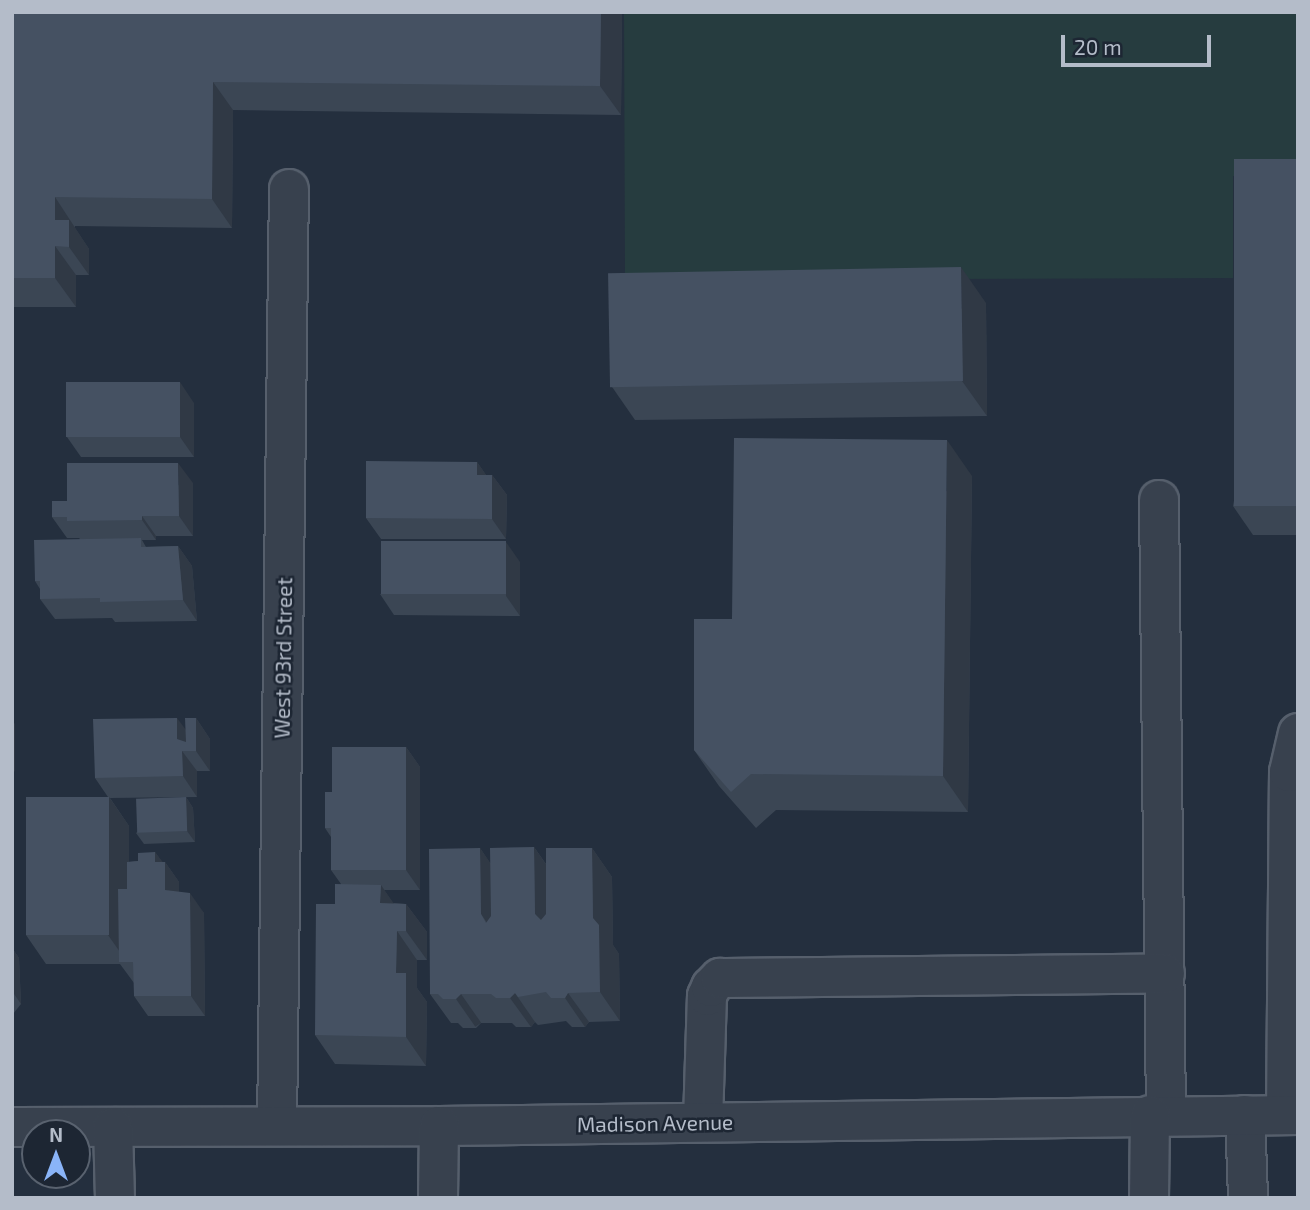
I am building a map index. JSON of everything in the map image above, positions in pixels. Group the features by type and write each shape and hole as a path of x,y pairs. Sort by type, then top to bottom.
{"street":[{"name":"West 93rd Street","path":"277,1126 289,189"},
{"path":"1149,1198 1158,1115 1164,974 1160,500"},
{"path":"1292,1115 1289,772 1298,733"},
{"path":"703,1122 707,996 720,978 1164,974"},
{"path":"1245,1115 1248,1198"},
{"name":"Madison Avenue","path":"12,1127 439,1126 1292,1115"},
{"path":"439,1126 439,1198"},
{"path":"113,1127 115,1198"}],"green space":[{"path":"624,12 1298,12 1298,175 1233,176 1233,278 625,280"}],"building":[{"path":"12,12 601,12 600,86 213,82 212,199 55,197 55,220 69,220 69,247 55,246 55,278 12,278"},
{"path":"1234,159 1298,159 1298,506 1234,506"},
{"path":"961,267 963,381 610,387 608,273"},
{"path":"66,382 180,382 180,437 66,437"},
{"path":"734,438 947,440 943,776 751,774 731,792 694,750 694,619 732,619"},
{"path":"366,461 477,462 477,475 492,475 492,519 366,518"},
{"path":"67,463 178,463 179,516 142,516 142,520 67,521 67,517 52,517 52,501 67,501"},
{"path":"141,538 141,547 178,546 183,600 100,602 100,598 40,599 40,581 35,581 34,540"},
{"path":"381,541 506,541 506,594 381,594"},
{"path":"177,718 177,739 186,742 185,718 196,718 196,751 182,751 183,776 95,778 93,719"},
{"path":"332,747 406,747 406,870 331,870 331,828 325,828 325,792 332,792"},
{"path":"26,797 109,797 109,935 26,935"},
{"path":"186,797 187,831 137,833 136,799"},
{"path":"534,847 535,914 541,920 546,914 546,848 592,848 593,918 599,925 600,992 568,993 565,998 551,998 546,992 518,997 515,993 510,998 496,998 491,994 461,994 456,999 443,999 438,994 430,994 429,849 480,848 481,914 486,923 491,916 490,848"},
{"path":"155,852 155,862 165,862 165,890 190,893 191,996 134,996 133,962 119,962 118,889 127,889 127,862 138,861 138,853"},
{"path":"335,884 381,885 380,903 406,904 406,931 397,931 396,973 406,973 406,1037 315,1035 316,904 335,904"}]}
